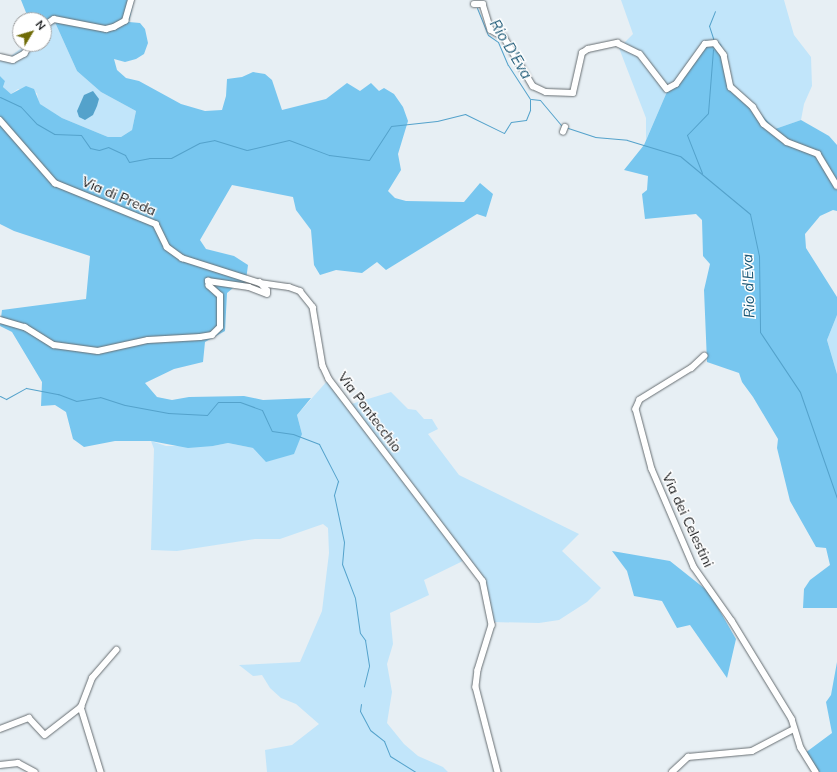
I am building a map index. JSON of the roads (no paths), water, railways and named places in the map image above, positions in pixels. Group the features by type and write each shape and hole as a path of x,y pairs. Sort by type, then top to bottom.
{"street":[{"path":"52,20 54,19 106,29 114,27 125,21 131,0"},
{"path":"474,4 483,4 491,30 504,37 533,86 546,92 574,92 582,53 588,49 617,44 633,49 667,89 676,84 705,44 715,43 724,55 731,87 753,107 764,124 787,142 818,154 837,186"},
{"path":"0,58 13,60 26,52"},
{"name":"Via di Preda","path":"0,120 55,183 156,224 166,247 182,258 260,283"},
{"path":"0,320 25,327 54,345 98,351 148,340 200,337 212,335 220,327 220,296 209,286 208,281 249,287 267,294 260,283"},
{"name":"Via Pontecchio","path":"260,283 289,286 300,291 313,307 323,366 329,379 483,581 492,625 478,670 476,687 498,772"},
{"name":"Via dei Celestini","path":"705,356 692,368 640,400 636,409 652,469 694,567 732,621 792,719 801,748 816,772"},
{"path":"0,729 29,718 45,735 81,706 92,678 116,650"},
{"path":"81,706 101,772"},
{"path":"672,772 688,757 752,751 794,729"},
{"path":"0,765 18,763 35,772"}],"waterway":[{"name":"Rio D'Eva","path":"477,8 488,35 498,42 508,65 530,99"},
{"path":"714,41 709,26 715,11"},
{"path":"702,173 687,135 708,113 713,49"},
{"path":"0,97 21,107 37,124 54,134 81,135 90,148 99,150 108,147 125,155 129,162 149,158 171,158 199,143 214,140 247,150 289,140 329,155 369,160 391,126 437,121 465,114 504,133 511,122 526,120 530,110 530,99"},
{"path":"531,99 540,100 561,125"},
{"name":"Rio d'Eva","path":"568,128 595,137 627,140 680,156 750,214 759,256 760,332 800,392 837,498"},
{"path":"0,396 6,399 26,388 58,394 76,401 100,397 125,405 168,413 207,415 218,402 240,402 262,410 272,431 293,434 319,444 338,481 334,495 344,542 342,564 355,598 360,633 365,640 369,666 364,686"},
{"path":"361,704 360,711 370,730 384,741 390,756 416,772"}]}
